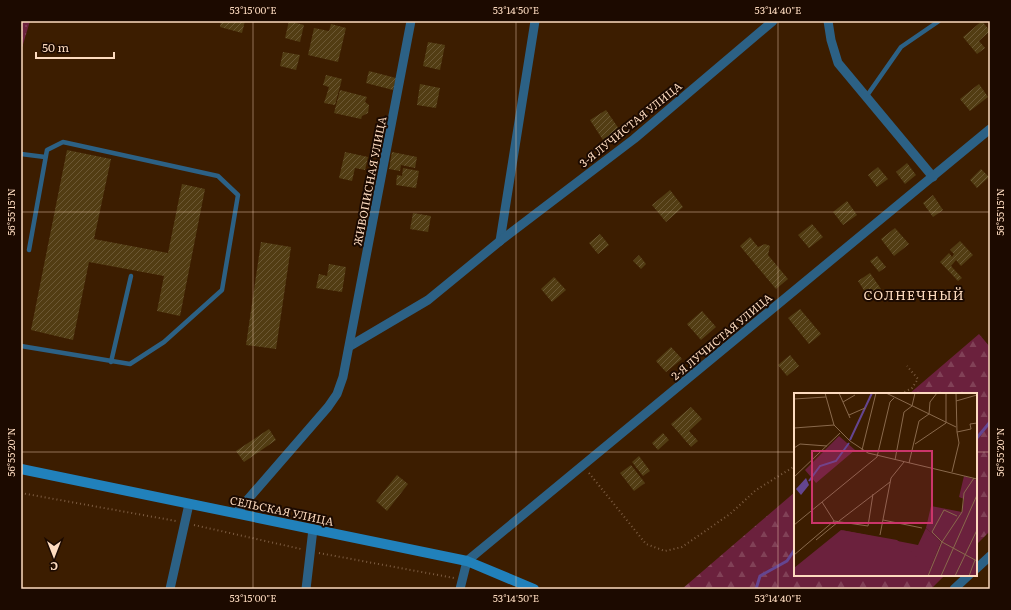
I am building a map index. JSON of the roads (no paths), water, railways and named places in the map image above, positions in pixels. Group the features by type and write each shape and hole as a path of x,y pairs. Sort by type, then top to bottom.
{"street":[{"name":"ЖИВОПИСНАЯ УЛИЦА","path":"236,513 328,407 337,394 343,377 350,346 411,21"},
{"path":"500,241 535,21"},
{"name":"3-Я ЛУЧИСТАЯ УЛИЦА","path":"350,346 428,300 500,241 634,139 773,21"},
{"path":"828,21 831,40 838,63 933,177"},
{"name":"2-Я ЛУЧИСТАЯ УЛИЦА","path":"467,561 990,129"},
{"name":"СЕЛЬСКАЯ УЛИЦА","path":"21,470 467,561 534,589"},
{"path":"170,589 189,504"},
{"path":"306,589 313,529"},
{"path":"977,568 990,556"},
{"path":"460,589 467,561"},
{"path":"954,589 968,576"}],"lane":[{"path":"866,97 901,47 939,21"},
{"path":"21,346 130,364 164,342 222,290 238,195 218,176 63,142 47,150 29,250"},
{"path":"21,154 45,157"},
{"path":"111,362 130,276"}],"waterway":[{"path":"977,438 990,422"},
{"path":"756,589 760,576 787,561 794,550"}],"district":[{"name":"СОЛНЕЧНЫЙ","path":"914,294"}]}
